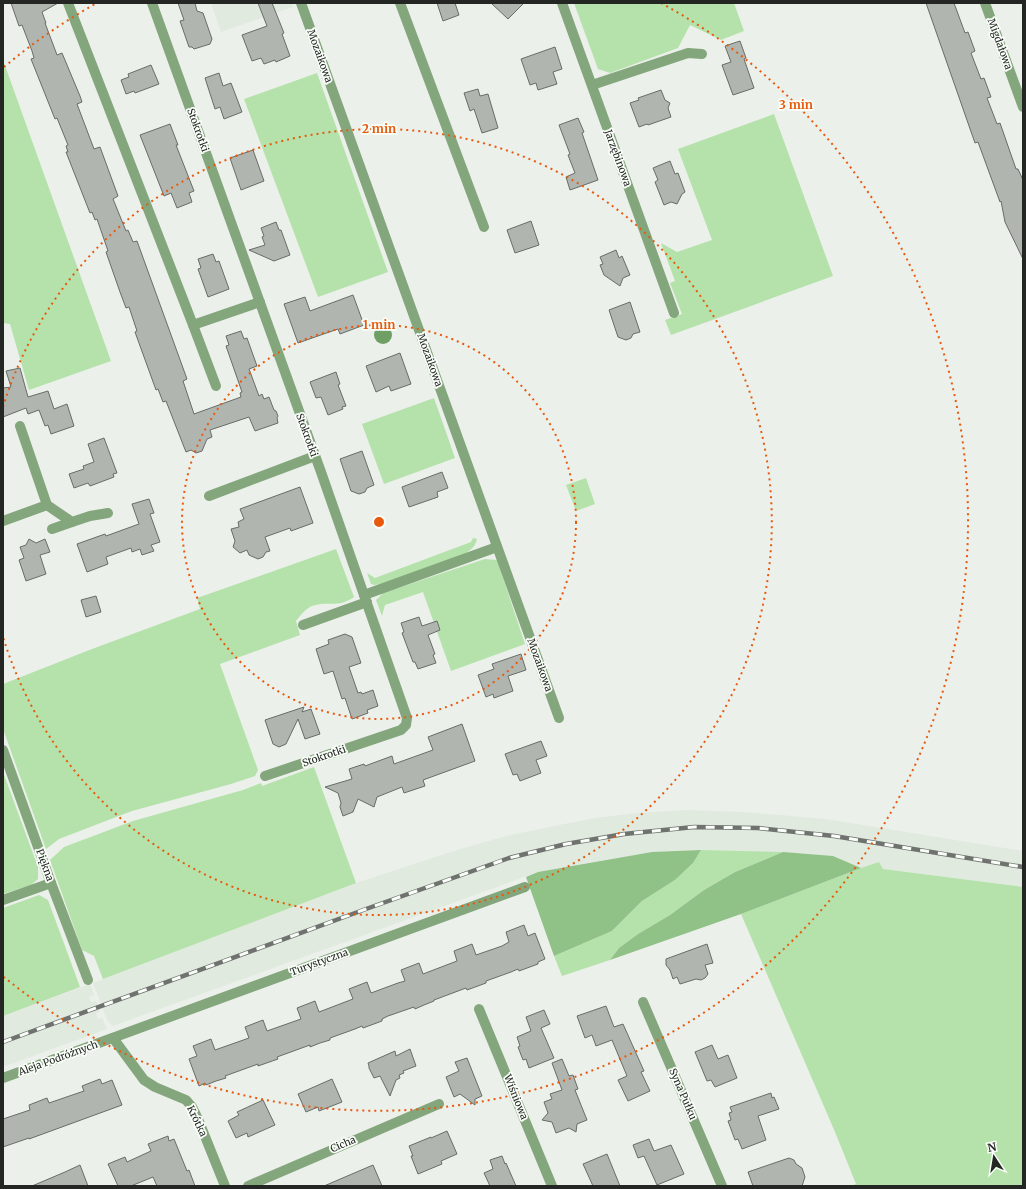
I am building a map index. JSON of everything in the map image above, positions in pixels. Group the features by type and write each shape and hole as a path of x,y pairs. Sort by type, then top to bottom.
{"street":[{"path":"68,3 194,325 216,386"},
{"name":"Stokrotki","path":"152,3 315,456 407,718 406,725 401,730 265,776"},
{"name":"Mozaikowa","path":"301,3 559,718"},
{"path":"400,3 484,227"},
{"name":"Jarzębinowa","path":"562,3 674,313"},
{"name":"Migdałowa","path":"985,3 1023,107"},
{"path":"592,85 688,53 702,54"},
{"path":"194,325 260,302"},
{"path":"20,426 48,505 72,522"},
{"path":"209,496 315,456"},
{"path":"3,521 48,505"},
{"path":"52,529 90,516 108,513"},
{"path":"303,625 365,598 497,547"},
{"name":"Piękna","path":"3,750 88,980"},
{"path":"3,900 51,883"},
{"name":"Turystyczna","path":"113,1038 525,887"},
{"name":"Syna Pułku","path":"643,1002 722,1186"},
{"name":"Wiśniowa","path":"479,1009 552,1186"},
{"name":"Aleja Podróżnych","path":"3,1078 113,1038"},
{"name":"Krótka","path":"113,1038 144,1080 155,1087 186,1100 192,1107 225,1186"},
{"name":"Cicha","path":"248,1186 439,1104"}],"shaded area":[{"path":"211,3 292,3 293,7 221,32"},
{"path":"574,3 734,3 744,31 721,40 690,25 678,48 610,73 598,69"},
{"path":"3,60 111,361 29,390 10,324 3,323"},
{"path":"317,73 388,272 318,297 244,99"},
{"path":"774,114 833,276 671,335 665,320 682,314 670,283 675,281 661,243 677,252 712,240 678,149"},
{"path":"383,326 389,329 392,335 389,341 383,344 377,341 374,335 377,329"},
{"path":"434,398 455,458 384,484 362,424"},
{"path":"586,478 595,504 576,511 566,485"},
{"path":"473,538 477,539 475,544 463,555 380,584 371,584 367,573 375,578 471,542"},
{"path":"336,549 354,597 342,603 317,604 309,607 296,621 300,635 220,664 258,770 255,776 132,811 59,839 46,849 3,729 3,684 200,609 197,598"},
{"path":"485,559 497,560 525,644 451,671 423,592 385,605 382,616 376,600 383,593"},
{"path":"314,767 356,883 103,979 94,956 82,950 50,860 64,847 133,821 243,790 261,783 262,786"},
{"path":"3,772 38,867 38,879 31,885 3,894"},
{"path":"685,810 743,812 826,819 1023,851 1023,887 883,869 879,862 861,868 833,856 783,852 701,850 652,852 538,872 113,1026 107,1020 93,983 356,883 460,849 510,835 594,818"},
{"path":"701,850 783,852 735,872 704,890 670,915 638,934 619,948 610,960 562,976 554,956 612,931 642,901 675,880 693,863"},
{"path":"701,850 693,863 675,880 642,901 612,931 554,956 526,877 538,872 652,852"},
{"path":"783,852 833,856 861,868 741,914 610,960 619,948 638,934 670,915 704,890 735,872"},
{"path":"879,862 883,869 1023,887 1023,1186 851,1186 856,1184 835,1132 741,914"},
{"path":"39,895 48,900 80,987 3,1016 3,908"},
{"path":"90,984 94,995 89,997 91,1002 96,1001 100,1012 96,1013 98,1019 102,1018 107,1029 3,1067 3,1016"}],"building":[{"path":"11,3 58,3 42,12 45,23 57,55 62,53 80,96 82,102 77,104 94,149 100,147 118,196 113,199 126,231 128,230 133,242 137,241 187,379 183,381 194,414 241,397 240,393 242,392 226,346 229,345 226,336 241,331 244,339 247,338 257,366 249,369 259,396 262,394 264,399 269,397 278,416 278,423 255,431 249,417 210,430 212,437 207,439 202,451 196,453 191,450 186,452 166,401 163,402 158,389 156,390 135,332 137,331 129,307 126,308 106,252 108,251 97,219 95,220 92,212 90,213 66,152 68,152 66,146 68,145 57,118 55,119 31,59 34,58 32,51 22,25 19,26"},
{"path":"178,3 195,3 197,11 203,13 212,39 210,44 194,49 189,47 180,21 184,20"},
{"path":"258,3 272,3 284,33 282,34 290,56 276,62 275,60 264,64 261,58 252,61 242,35 267,26"},
{"path":"437,3 455,3 459,15 443,21"},
{"path":"491,3 524,3 508,19"},
{"path":"926,3 954,3 965,33 968,32 975,51 971,53 981,79 984,78 991,97 987,98 997,124 1000,123 1016,169 1018,169 1023,180 1023,259 1005,222 1001,201 1000,202 978,142 975,143"},
{"path":"740,41 746,58 744,59 754,88 733,95 722,65 731,62 725,46"},
{"path":"555,47 562,69 553,72 557,84 538,90 536,83 530,85 521,59"},
{"path":"151,65 159,84 135,93 134,91 126,94 121,80 129,77 128,74"},
{"path":"219,73 223,86 231,83 242,112 224,119 220,107 215,109 205,78"},
{"path":"478,89 480,96 488,94 498,128 482,133 474,109 470,111 464,93"},
{"path":"661,90 665,100 670,103 668,108 671,117 639,127 630,103 639,100 638,98"},
{"path":"578,118 584,132 582,133 598,180 570,190 566,177 575,173 568,155 570,154 559,125"},
{"path":"170,124 178,145 176,145 194,191 189,193 192,202 177,208 171,193 164,196 140,135"},
{"path":"253,150 264,181 241,190 230,158"},
{"path":"670,161 675,174 678,173 685,192 682,194 677,204 671,202 664,205 655,182 658,180 653,168"},
{"path":"531,221 539,245 515,253 507,230"},
{"path":"276,222 279,230 281,230 290,255 274,261 249,250 265,245 261,228"},
{"path":"616,250 619,258 622,256 630,275 623,278 620,286 604,275 600,265 603,264 600,257"},
{"path":"213,254 216,262 219,261 229,289 208,297 198,269 201,268 198,259"},
{"path":"353,295 364,325 340,334 338,329 298,343 284,304 305,297 310,311"},
{"path":"630,302 640,332 633,334 631,338 626,340 618,337 609,310"},
{"path":"400,353 411,384 391,391 389,386 376,392 366,366"},
{"path":"20,368 28,397 48,391 54,409 67,404 74,426 51,434 48,425 45,426 39,410 28,414 26,408 3,417 3,388 11,387 6,371"},
{"path":"336,372 340,384 338,385 346,406 342,407 343,409 328,415 321,397 316,398 310,382"},
{"path":"104,438 117,473 113,474 114,477 90,486 88,483 74,488 69,474 84,469 83,466 94,462 88,444"},
{"path":"362,451 374,485 367,488 365,492 359,494 351,491 340,459"},
{"path":"442,472 448,488 437,492 438,497 409,507 402,487"},
{"path":"300,487 313,523 291,531 290,528 265,537 270,551 266,552 263,557 258,559 249,555 247,550 240,553 233,547 235,541 231,529 239,527 238,522 244,519 240,509"},
{"path":"149,499 154,513 150,514 160,542 151,545 154,551 142,555 140,549 132,552 131,548 106,557 108,564 87,572 77,544 105,534 106,536 139,524 132,504"},
{"path":"29,539 36,543 45,539 50,552 40,555 46,574 26,581 19,560 24,558 20,547 26,545"},
{"path":"96,596 101,612 86,617 81,600"},
{"path":"419,617 422,626 437,621 440,630 428,635 435,654 433,655 436,663 418,669 415,662 413,662 402,633 404,632 401,623"},
{"path":"345,634 352,637 361,663 349,667 358,693 361,692 362,694 373,690 378,706 367,710 368,713 352,719 345,698 342,699 333,671 324,674 316,649 329,644 328,640"},
{"path":"521,654 526,670 508,676 513,691 494,698 493,694 486,697 478,675 494,669 492,664"},
{"path":"304,707 302,712 311,709 320,734 305,739 298,719 286,744 279,747 273,744 265,720"},
{"path":"462,724 475,761 423,780 425,786 404,793 402,787 377,797 374,807 358,799 353,812 343,816 338,793 325,787 352,779 349,769 364,764 365,766 392,756 394,764 433,750 428,737"},
{"path":"541,741 547,756 536,760 541,773 520,781 517,774 513,775 505,754"},
{"path":"524,925 528,936 535,933 545,959 538,962 538,964 519,971 518,969 467,990 466,988 415,1009 414,1007 388,1016 382,1019 382,1021 363,1028 362,1026 330,1038 330,1040 310,1047 310,1045 277,1057 278,1059 258,1066 258,1064 225,1076 226,1078 199,1086 189,1059 197,1056 193,1046 211,1039 215,1050 249,1038 245,1027 263,1020 267,1031 301,1019 297,1008 315,1001 319,1012 353,999 349,989 367,982 371,993 405,981 401,970 419,963 423,974 457,961 454,951 472,944 476,955 502,946 509,942 506,932"},
{"path":"707,944 713,963 705,965 708,974 705,978 680,984 677,977 673,979 670,970 666,965 666,959"},
{"path":"606,1006 614,1027 623,1024 644,1071 641,1072 650,1091 628,1101 618,1080 627,1076 612,1040 596,1046 592,1035 585,1038 577,1016"},
{"path":"544,1010 550,1024 541,1028 554,1058 529,1068 526,1059 523,1060 518,1047 520,1046 517,1037 531,1031 526,1017"},
{"path":"712,1045 718,1059 728,1055 737,1078 715,1087 711,1080 707,1081 695,1052"},
{"path":"410,1049 416,1066 403,1071 404,1073 399,1075 400,1078 396,1080 390,1096 380,1076 374,1078 368,1063 395,1051 396,1056"},
{"path":"467,1058 482,1096 475,1099 475,1105 460,1094 454,1097 446,1077 459,1071 455,1062"},
{"path":"562,1059 569,1076 573,1075 578,1089 575,1090 587,1120 577,1124 576,1132 569,1128 556,1133 552,1122 542,1120 548,1113 544,1102 552,1099 550,1094 562,1090 552,1063"},
{"path":"100,1079 102,1084 112,1080 122,1105 3,1147 3,1119 30,1110 29,1105 47,1098 49,1103 84,1091 82,1086"},
{"path":"332,1079 342,1102 319,1111 318,1107 306,1112 298,1094"},
{"path":"771,1093 772,1098 774,1097 779,1109 758,1116 766,1140 742,1149 738,1139 735,1140 728,1121 731,1120 729,1113 732,1112 730,1107"},
{"path":"263,1100 275,1125 248,1137 247,1133 236,1138 228,1121 239,1115 237,1112"},
{"path":"447,1131 457,1154 441,1161 442,1164 418,1174 409,1146"},
{"path":"168,1136 169,1141 174,1139 195,1186 157,1186 153,1177 131,1186 118,1186 108,1164 125,1157 127,1162 151,1151 148,1144"},
{"path":"649,1139 654,1151 671,1145 684,1174 657,1185 644,1156 638,1158 633,1145"},
{"path":"607,1154 620,1186 593,1186 583,1164"},
{"path":"502,1156 516,1186 490,1186 484,1173 493,1169 490,1160"},
{"path":"789,1158 794,1160 796,1164 802,1168 805,1177 802,1186 753,1186 748,1172"},
{"path":"80,1165 88,1186 32,1186 65,1172"},
{"path":"373,1165 382,1186 324,1186"}],"railway":[{"path":"3,1042 509,858 566,844 624,834 694,827 758,828 834,836 1023,867"}]}
